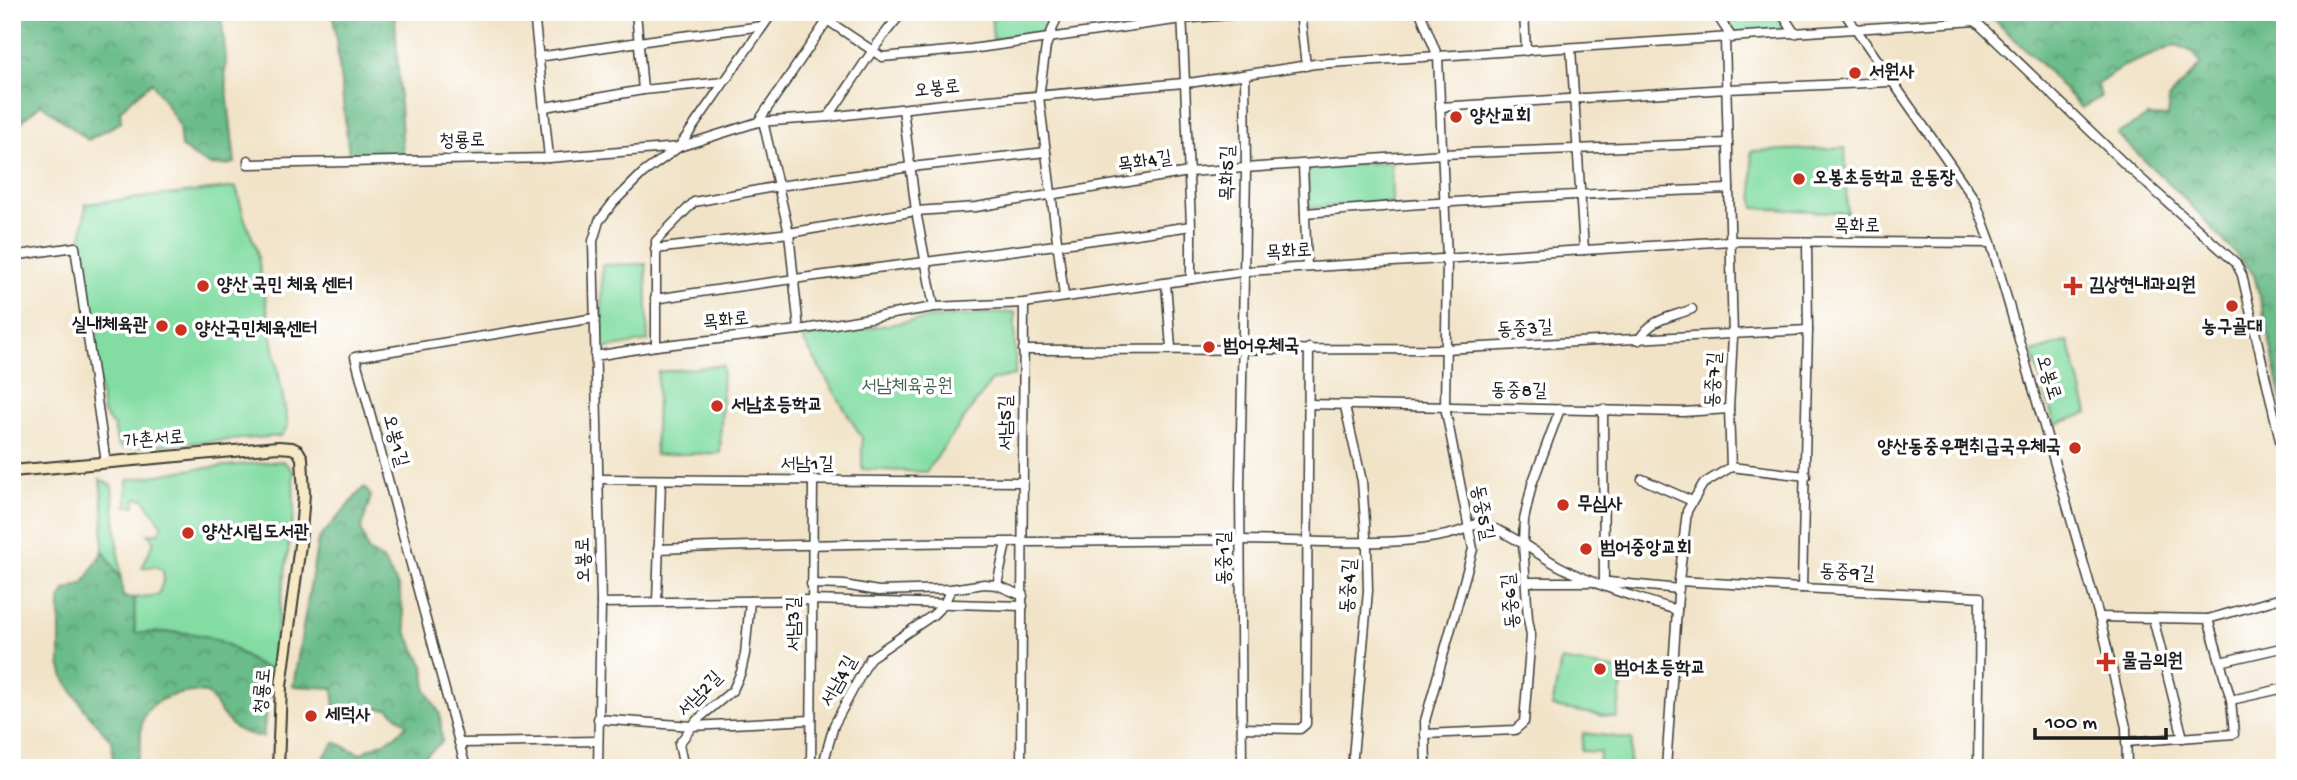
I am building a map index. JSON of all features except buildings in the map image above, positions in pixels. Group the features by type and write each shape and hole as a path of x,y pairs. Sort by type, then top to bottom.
{"street":[{"path":"534,12 549,158"},
{"path":"636,12 643,90"},
{"path":"679,147 773,12"},
{"path":"815,12 882,57 971,49 1182,15 1263,12"},
{"path":"799,330 789,233 761,122 833,12"},
{"path":"828,117 882,36 903,12"},
{"path":"1059,12 1046,46 1039,97 1064,296"},
{"path":"1300,12 1306,66"},
{"name":"동중5길","path":"1420,12 1438,57 1447,258 1445,407 1473,550 1425,721 1426,768"},
{"path":"1524,12 1526,51"},
{"path":"1715,12 1728,38"},
{"path":"1781,12 1795,34"},
{"path":"1844,12 1857,30"},
{"path":"1966,12 2129,168 2236,263 2242,275 2285,462"},
{"path":"1182,15 1191,279"},
{"name":"오봉로","path":"598,768 601,603 593,241 599,221 613,203 643,173 679,147 761,122 1185,83 1306,66 1976,22"},
{"path":"538,57 763,26"},
{"name":"오봉로","path":"1857,30 1975,200 1991,243 2099,617 2126,727 2127,768"},
{"name":"동중7길","path":"1728,38 1733,336 1729,410 1731,467"},
{"path":"1572,48 1584,250"},
{"name":"목화5길","path":"1242,272 1246,170 1245,75"},
{"path":"545,107 643,90 723,82"},
{"path":"1440,107 1574,97 1891,82"},
{"path":"903,109 916,211 934,307"},
{"name":"목화4길","path":"655,249 789,233 916,211 976,207 1189,172 1442,154 1728,143"},
{"name":"청룡로","path":"248,160 248,164 549,158 679,147"},
{"path":"656,346 656,241 694,202 779,186 911,167 1046,152"},
{"path":"1303,165 1307,267"},
{"path":"1305,213 1580,193 1729,189"},
{"path":"655,299 794,277 1058,246 1191,226"},
{"name":"목화로","path":"595,355 799,330 934,307 1024,303 1242,272 1731,241 1991,243"},
{"name":"동중9길","path":"1807,242 1806,476 1802,588 1980,597 1978,768"},
{"path":"12,256 75,247 106,463"},
{"name":"동중1길","path":"1242,272 1242,768"},
{"path":"1166,283 1171,348"},
{"name":"서남5길","path":"1021,768 1024,303"},
{"path":"1639,340 1644,330 1656,321 1692,309"},
{"name":"오봉1길","path":"466,768 355,357 595,318"},
{"name":"동중3길","path":"1243,348 1445,349 1808,330"},
{"path":"1023,350 1243,348"},
{"path":"1242,728 1300,729 1306,724 1309,348"},
{"name":"동중8길","path":"1308,404 1345,407 1683,412 1729,410"},
{"name":"동중4길","path":"1345,407 1362,481 1367,590 1352,768"},
{"name":"동중6길","path":"1425,734 1516,730 1524,722 1531,635 1523,543 1524,520 1532,484 1560,409"},
{"path":"1603,410 1604,583"},
{"name":"가촌서로","path":"12,471 278,447 292,447 298,452"},
{"name":"청룡로","path":"278,768 281,686 304,494 302,458 298,452"},
{"path":"1666,768 1687,511 1703,484 1731,467 1806,476"},
{"name":"서남1길","path":"599,479 1023,482"},
{"path":"1642,479 1692,501"},
{"path":"657,602 660,480"},
{"name":"서남3길","path":"811,768 813,481"},
{"path":"658,549 812,544 1410,540 1468,529 1477,523 1495,527 1559,566 1592,582"},
{"path":"998,585 1006,543"},
{"path":"1526,582 1802,588"},
{"path":"1604,583 1677,610"},
{"path":"811,584 844,585 878,591 951,589 984,584 998,585 1023,596"},
{"path":"944,604 951,589"},
{"path":"2099,617 2207,619 2285,597"},
{"path":"601,603 811,600 1023,606"},
{"name":"서남2길","path":"684,768 679,744 714,704 733,690 737,681 745,654 750,601"},
{"name":"서남4길","path":"822,768 834,725 870,657 909,633 944,604"},
{"path":"2153,618 2183,738"},
{"path":"2126,742 2234,734 2231,700 2207,619"},
{"path":"2220,662 2285,647"},
{"path":"2231,700 2285,688"},
{"path":"598,719 692,726 811,720"},
{"path":"459,743 598,741"}],"green space":[{"path":"12,12 221,12 235,163 212,165 194,157 181,147 179,125 152,82 120,110 121,122 88,140 41,104 12,130"},
{"path":"333,12 397,12 395,17 403,156 349,155"},
{"path":"991,12 1053,12 1048,32 993,39"},
{"path":"1723,12 1774,12 1785,30 1736,32"},
{"path":"1986,12 2285,12 2285,418 2254,274 2189,203 2117,134 2148,116 2167,117 2169,98 2201,64 2193,52 2176,45 2122,67 2097,85 2101,97 2081,108 2044,67"},
{"name":"오봉초등학교 운동장","path":"1845,148 1847,213 1754,208 1751,151"},
{"path":"1391,162 1392,202 1309,208 1307,168"},
{"name":"양산국민체육센터","path":"236,187 256,247 288,426 281,436 122,448 118,445 114,427 103,413 80,248 86,204"},
{"path":"646,264 648,341 601,349 602,265"},
{"name":"서남체육공원","path":"1015,312 1015,375 992,380 926,472 862,469 862,438 802,338 932,318"},
{"path":"2068,341 2088,413 2055,425 2032,352"},
{"path":"723,365 720,453 655,455 658,372"},
{"path":"283,461 293,471 294,511 271,669 259,666 228,645 205,636 171,632 135,634 134,598 158,595 164,579 163,571 155,566 142,568 154,541 148,534 158,533 162,525 143,498 135,499 135,506 127,506 127,480 194,469"},
{"path":"100,479 112,486 121,579 103,551"},
{"path":"364,487 371,496 361,529 368,551 383,560 399,588 407,634 424,666 426,690 440,714 442,742 410,768 323,768 323,758 335,742 360,754 394,737 407,725 388,708 368,710 364,720 355,721 335,710 333,688 293,686 318,540"},
{"path":"103,551 121,579 123,597 134,598 135,633 205,636 228,645 254,663 271,669 263,737 236,728 207,693 170,696 147,711 141,728 138,759 125,767 113,768 112,741 84,709 64,678 60,663 60,600 65,590 84,583"},
{"path":"1561,660 1624,671 1617,718 1552,707"},
{"path":"1583,733 1632,739 1629,766 1599,765 1600,752 1581,751"}],"place":[{"name":"서원사","path":"1855,73"},
{"name":"양산교회","path":"1456,117"},
{"name":"오봉초등학교 운동장","path":"1799,179"},
{"name":"양산 국민 체육 센터","path":"203,286"},
{"name":"김상현내과의원","path":"2073,286"},
{"name":"농구골대","path":"2232,306"},
{"name":"실내체육관","path":"162,326"},
{"name":"양산국민체육센터","path":"181,330"},
{"name":"범어우체국","path":"1209,347"},
{"name":"서남초등학교","path":"717,406"},
{"name":"양산동중우편취급국우체국","path":"2075,448"},
{"name":"무심사","path":"1563,505"},
{"name":"양산시립도서관","path":"188,533"},
{"name":"범어중앙교회","path":"1586,549"},
{"name":"물금의원","path":"2106,662"},
{"name":"범어초등학교","path":"1600,669"},
{"name":"세덕사","path":"311,716"}]}
